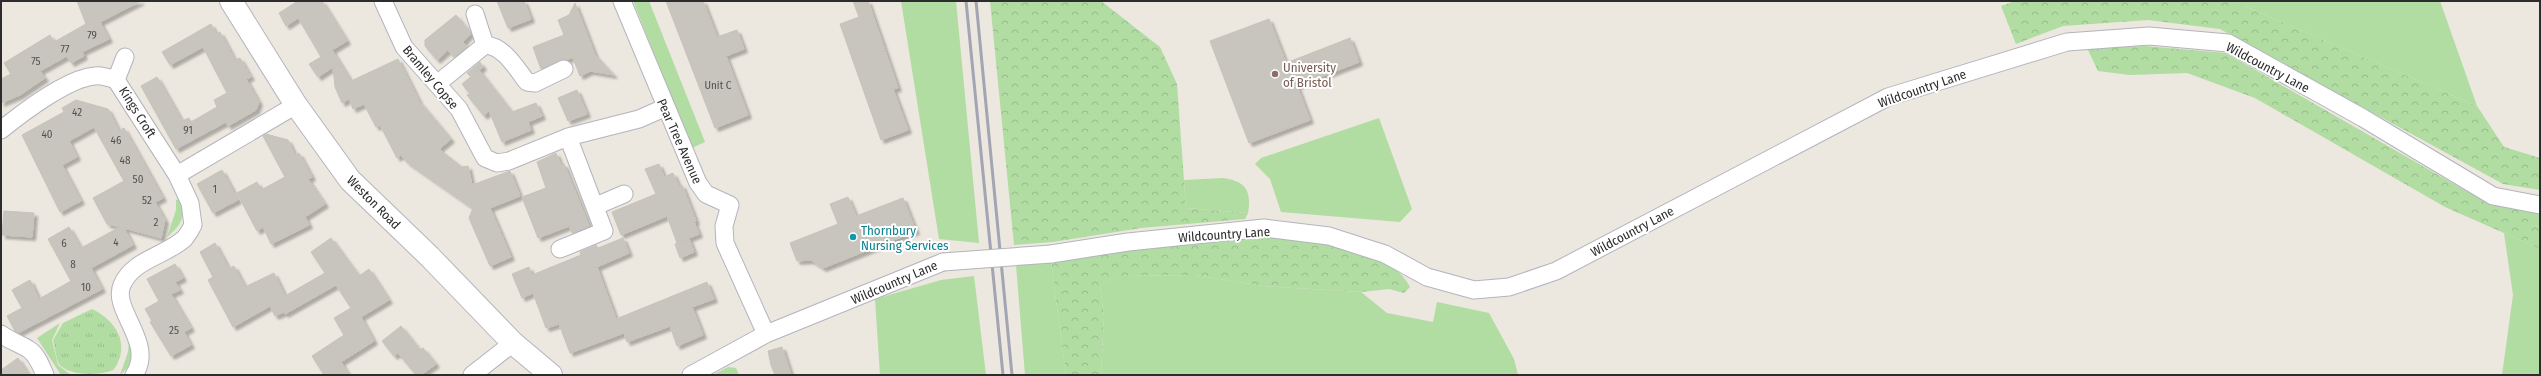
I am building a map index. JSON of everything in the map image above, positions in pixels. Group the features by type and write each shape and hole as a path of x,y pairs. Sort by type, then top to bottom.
{"street":[{"name":"Weston Road","path":"231,1 296,105 350,180 430,257 513,343 551,375"},
{"name":"Bramley Copse","path":"383,1 404,47 459,109 485,158 497,163 509,161 568,137 639,119 664,108"},
{"name":"Pear Tree Avenue","path":"622,1 664,108 698,183 706,194 730,205 724,226 725,243 766,334"},
{"path":"475,14 485,45"},
{"name":"Wildcountry Lane","path":"691,375 766,334 943,262 1051,254 1128,242 1264,228 1329,236 1385,254 1427,277 1474,290 1509,287 1556,271 1888,97 2067,42 2149,36 2228,43 2363,118 2493,196 2540,205"},
{"path":"437,84 485,45 493,45 504,54 527,82 534,83 564,69"},
{"path":"116,80 125,57"},
{"name":"Kings Croft","path":"1,130 31,107 78,81 96,75 116,80 177,176 190,203 193,225 185,238 129,272 121,287 123,304 141,351 139,368 134,375"},
{"path":"177,176 296,105"},
{"path":"560,249 604,231 596,206 568,137"},
{"path":"596,206 624,194"},
{"path":"1,334 10,341 29,349 37,358 45,375"},
{"path":"472,375 513,343"}],"green space":[{"path":"633,1 649,1 705,142 692,148"},
{"path":"901,1 956,1 979,243 939,239"},
{"path":"990,1 1101,1 1160,47 1177,84 1186,208 1248,213 1245,219 1141,228 1053,242 1014,245"},
{"path":"2015,1 2233,1 2477,106 2504,147 2540,158 2540,190 2503,184 2220,29 2148,20 2063,26 2016,44 2001,6"},
{"path":"2233,1 2440,1 2477,106"},
{"path":"2145,46 2226,53 2487,203 2540,214 2540,249 2445,207 2255,98 2187,73 2130,75 2098,71 2087,48"},
{"path":"1379,118 1412,209 1400,222 1281,212 1270,179 1255,164 1261,158"},
{"path":"1231,179 1242,184 1245,188 1249,198 1248,213 1186,208 1184,180"},
{"path":"179,199 182,211 181,220 176,229 167,237 176,210 176,200"},
{"path":"2504,233 2540,249 2540,375 2502,375 2513,295"},
{"path":"1264,235 1323,242 1344,246 1365,253 1384,261 1399,273 1410,287 1404,293 1389,289 1361,292 1263,286 1195,275 1116,276 1100,286 1104,316 1101,375 1066,375 1051,262 1128,249"},
{"path":"1051,262 1066,375 1025,375 1016,265"},
{"path":"1195,275 1263,286 1361,292 1387,313 1433,322 1437,302 1489,313 1514,359 1518,375 1101,375 1104,316 1100,286 1116,276"},
{"path":"974,276 986,375 880,375 875,299 941,280"},
{"path":"92,309 105,317 115,328 121,342 120,357 114,369 107,372 84,374 69,371 59,364 53,340 63,323"},
{"path":"60,323 52,340 58,365 71,375 61,375 37,338"},
{"path":"133,341 132,363 120,375 128,352 129,342"},
{"path":"728,367 736,368 739,375 713,375"}],"building":[{"path":"77,1 141,1 100,22 109,39 82,52 84,56 71,63 67,56 40,71 45,78 20,95 1,103 1,79 11,74 4,63 50,35 54,42 86,24"},
{"path":"298,1 322,1 347,41 332,50 351,81 398,59 419,101 451,139 439,149 462,167 468,166 472,185 510,171 520,196 490,208 511,257 490,266 469,218 473,208 407,162 401,155 397,158 380,125 376,127 364,104 353,109 349,99 342,103 335,87 333,67 318,77 309,64 321,57 298,18 286,26 279,13"},
{"path":"497,1 524,1 531,19 508,28"},
{"path":"666,1 703,1 717,37 737,30 744,49 726,56 748,115 715,128"},
{"path":"853,1 868,1 898,88 893,89 908,130 881,140 840,24 859,17"},
{"path":"575,3 595,55 614,75 590,71 580,76 573,58 560,60 541,69 533,47 564,35 558,20 569,15"},
{"path":"456,15 471,33 463,42 467,47 454,57 448,50 437,60 425,46 425,40"},
{"name":"University of Bristol","path":"1269,19 1286,63 1350,38 1359,62 1297,86 1310,120 1249,143 1210,41"},
{"path":"211,24 216,34 220,32 235,60 240,58 251,77 246,79 259,102 256,110 228,126 226,122 176,149 141,86 157,77 182,121 189,118 191,122 217,107 214,100 227,93 203,47 170,65 162,52"},
{"path":"480,62 483,67 470,76 467,73"},
{"path":"479,70 512,112 536,103 542,116 528,122 531,130 502,142 489,111 484,116 467,95 470,94 462,84"},
{"path":"577,90 587,114 568,121 558,98"},
{"path":"76,100 108,109 119,131 124,128 163,198 155,202 165,220 161,238 124,228 133,245 91,268 102,289 18,333 15,331 7,316 22,308 12,290 30,280 39,299 71,281 48,239 69,227 81,248 120,227 107,224 93,198 124,181 94,127 69,141 77,157 62,165 81,201 60,212 22,135 64,112 62,108"},
{"path":"266,134 288,140 295,155 299,153 312,177 308,179 325,204 305,217 309,225 271,244 263,227 257,231 237,193 257,182 261,190 285,177 263,136"},
{"path":"556,153 561,165 564,164 589,226 572,233 569,226 538,238 522,197 546,188 537,162"},
{"path":"659,164 664,177 673,173 679,186 682,185 696,221 694,222 699,234 677,243 667,216 621,235 612,212 656,194 645,169"},
{"path":"222,170 238,200 213,213 197,184"},
{"name":"Thornbury Nursing Services","path":"848,197 856,216 903,198 916,231 823,268 811,260 797,261 790,243 838,224 830,204"},
{"path":"4,211 34,213 32,237 2,235"},
{"path":"331,238 359,276 369,269 389,300 361,317 374,341 341,362 349,375 324,375 312,356 344,335 334,318 351,308 336,285 285,314 284,312 275,316 270,306 233,327 208,280 213,277 200,252 215,243 229,269 234,266 245,287 274,273 285,296 325,273 311,252"},
{"path":"623,238 629,253 597,267 616,319 707,282 714,299 692,307 703,335 677,346 670,326 627,342 624,333 570,353 559,324 546,328 533,293 522,298 512,274 529,267 532,275 581,255 580,252 596,245 598,248"},
{"path":"689,239 694,252 680,258 675,244"},
{"path":"175,264 183,278 175,282 180,290 171,294 191,328 184,332 191,345 171,356 150,322 152,321 145,309 159,301 147,279"},
{"path":"401,326 420,350 423,348 436,364 421,375 416,375 398,353 394,356 382,341"},
{"path":"782,347 791,375 775,375 771,365 768,351"},
{"path":"18,358 29,375 1,375 1,370"}],"railway":[{"path":"966,1 1003,375"},
{"path":"976,1 1012,375"}],"place":[{"name":"University of Bristol","path":"1275,74"},
{"name":"Thornbury Nursing Services","path":"853,237"}]}
